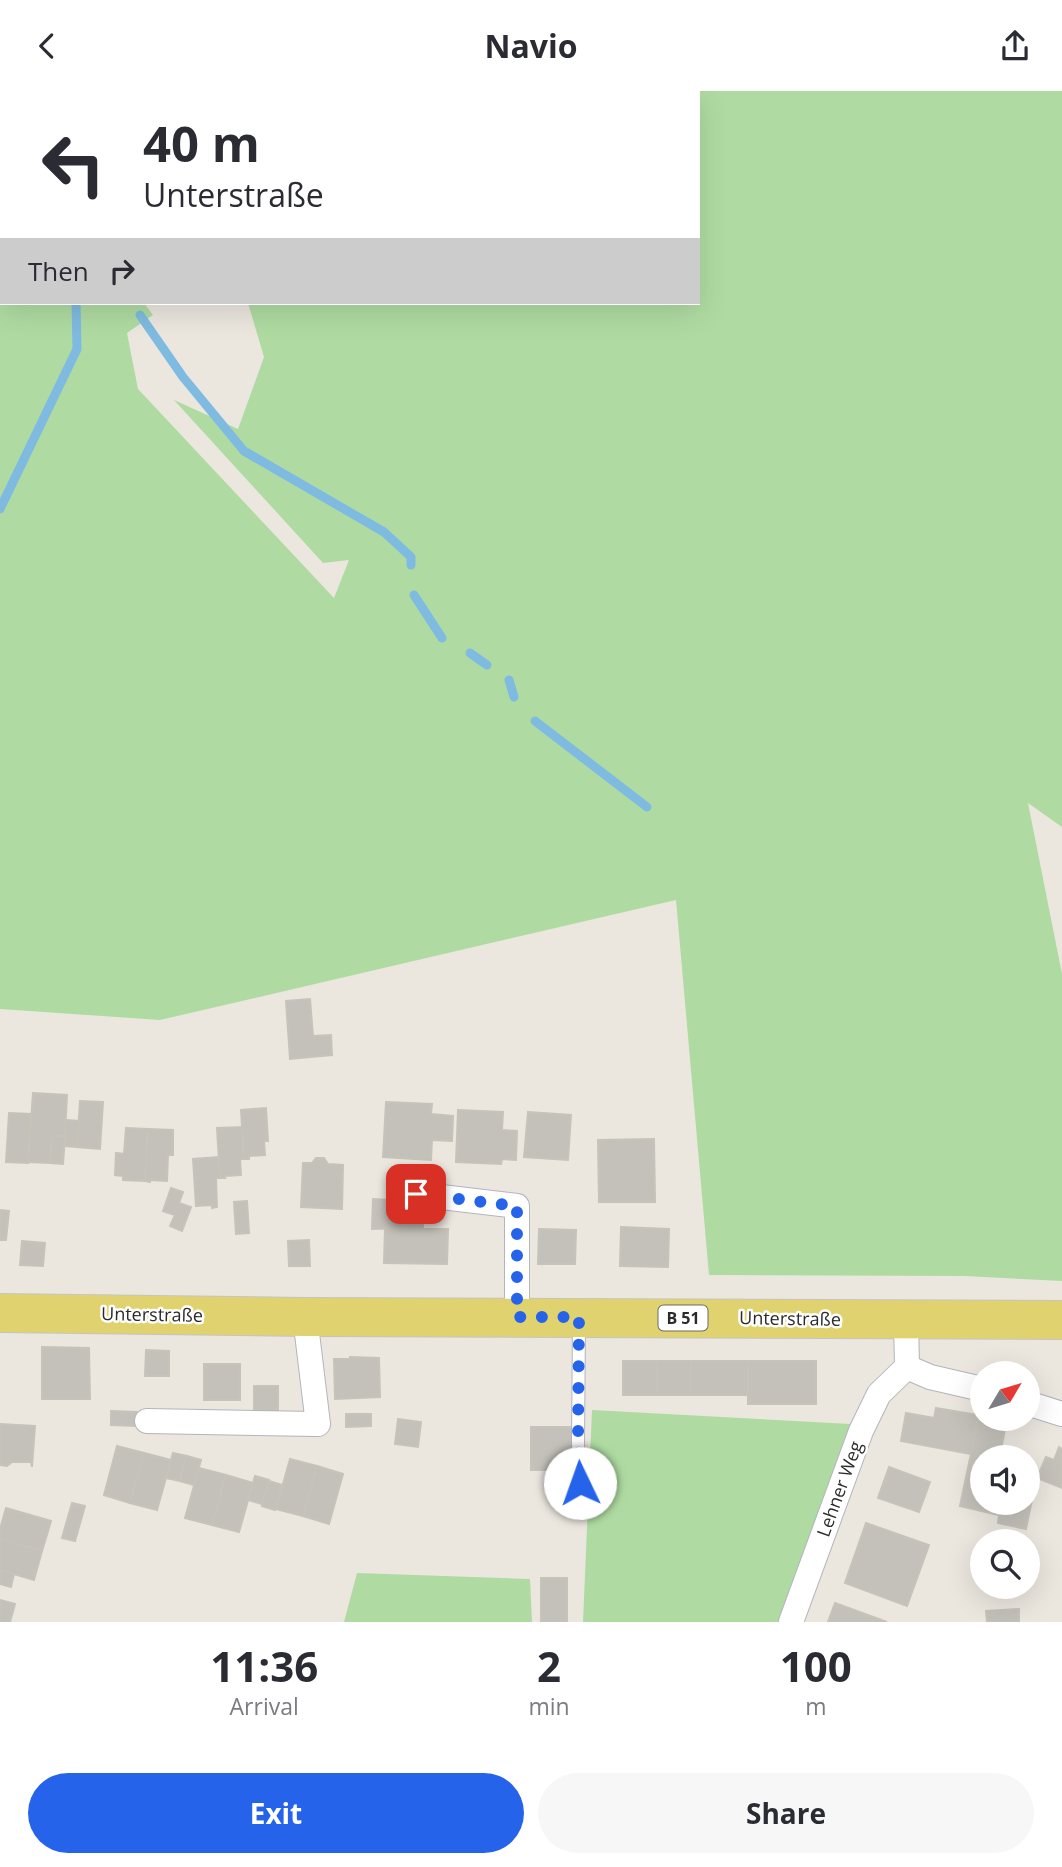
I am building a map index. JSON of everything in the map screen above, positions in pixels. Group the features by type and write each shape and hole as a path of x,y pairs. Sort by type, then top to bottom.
{"main road":[{"name":"Unterstraße","path":"0,1313 1062,1320"}],"street":[{"path":"416,1194 517,1206 517,1317"},
{"path":"146,1420 318,1424 305,1317"},
{"path":"906,1320 907,1367 930,1377 970,1386"},
{"name":"Lehner Weg","path":"791,1622 861,1431 879,1394 907,1367"},
{"path":"1040,1407 1062,1414"}],"lane":[{"path":"579,1317 578,1442 581,1503"}],"green space":[{"path":"700,91 1062,91 1062,827 1028,803 1062,974 1062,1281 964,1276 709,1275 676,900 160,1020 0,1009 0,305 146,305 153,315 127,333 138,389 334,598 349,560 323,563 174,400 238,429 264,357 249,305 700,305"},
{"path":"592,1410 851,1424 778,1622 583,1622"},
{"path":"357,1573 530,1579 532,1622 344,1622"}],"building":[{"path":"310,999 313,1036 331,1035 332,1055 290,1059 286,1001"},
{"path":"33,1093 67,1095 65,1136 52,1136 50,1163 28,1162"},
{"path":"80,1101 103,1102 100,1149 77,1147"},
{"path":"386,1102 432,1104 431,1114 453,1116 452,1141 432,1140 431,1160 383,1157"},
{"path":"266,1108 268,1141 264,1141 265,1155 244,1159 241,1110"},
{"path":"458,1110 503,1112 502,1130 517,1131 516,1160 502,1159 501,1164 456,1162"},
{"path":"528,1112 571,1115 568,1160 524,1157"},
{"path":"9,1113 31,1114 28,1163 6,1162"},
{"path":"66,1120 79,1121 77,1147 64,1146"},
{"path":"242,1127 244,1159 240,1159 241,1175 220,1178 217,1128"},
{"path":"126,1128 148,1129 145,1181 123,1180 123,1176 115,1175 116,1153 124,1154"},
{"path":"148,1129 173,1130 173,1155 168,1155 167,1181 145,1181"},
{"path":"52,1136 65,1136 63,1164 50,1163"},
{"path":"654,1139 655,1202 599,1202 598,1140"},
{"path":"218,1157 220,1178 216,1178 217,1207 196,1206 193,1159"},
{"path":"316,1158 324,1158 328,1164 343,1165 342,1209 301,1207 303,1163 312,1163"},
{"path":"171,1188 183,1192 179,1203 191,1207 182,1231 170,1226 175,1215 163,1211"},
{"path":"373,1199 408,1201 406,1228 372,1229"},
{"path":"247,1201 249,1233 236,1234 234,1202"},
{"path":"0,1210 9,1211 6,1240 0,1240"},
{"path":"406,1222 423,1222 423,1229 448,1229 447,1264 384,1263 385,1228 406,1228"},
{"path":"621,1227 669,1229 668,1267 620,1266"},
{"path":"539,1229 576,1230 575,1264 538,1264"},
{"path":"309,1240 310,1266 289,1266 288,1241"},
{"path":"22,1241 45,1243 43,1266 20,1265"},
{"path":"42,1347 89,1348 90,1399 42,1399"},
{"path":"146,1350 169,1351 169,1376 145,1376"},
{"path":"379,1358 380,1397 335,1399 334,1359"},
{"path":"623,1361 657,1361 657,1395 623,1395"},
{"path":"657,1361 691,1361 691,1395 657,1395"},
{"path":"691,1361 748,1361 748,1395 691,1395"},
{"path":"748,1361 816,1361 816,1404 748,1404"},
{"path":"204,1364 240,1364 240,1400 204,1400"},
{"path":"254,1386 278,1386 278,1410 254,1410"},
{"path":"936,1408 970,1414 970,1431 975,1431 970,1454 901,1441 906,1413 934,1418"},
{"path":"111,1411 137,1412 136,1426 111,1425"},
{"path":"346,1414 371,1414 371,1426 346,1427"},
{"path":"398,1419 421,1422 418,1447 395,1444"},
{"path":"0,1424 35,1426 32,1467 31,1462 0,1465"},
{"path":"531,1427 574,1427 574,1494 553,1494 553,1470 531,1470"},
{"path":"976,1431 1005,1431 1002,1445 973,1445"},
{"path":"117,1446 144,1453 130,1503 104,1495"},
{"path":"1059,1447 1062,1449 1062,1488 1040,1479 1040,1471 1046,1457 1054,1460"},
{"path":"144,1453 171,1460 157,1510 130,1503"},
{"path":"173,1453 187,1456 180,1481 166,1478"},
{"path":"187,1456 201,1460 194,1485 180,1481"},
{"path":"970,1458 970,1508 960,1506"},
{"path":"290,1459 317,1466 303,1516 276,1509"},
{"path":"317,1466 343,1474 329,1524 303,1516"},
{"path":"889,1467 930,1482 919,1512 878,1498"},
{"path":"199,1468 226,1475 212,1525 185,1518"},
{"path":"226,1475 253,1483 239,1532 212,1525"},
{"path":"255,1476 269,1480 262,1504 248,1500"},
{"path":"269,1481 282,1485 275,1510 262,1506"},
{"path":"72,1503 85,1506 75,1541 62,1538"},
{"path":"6,1508 51,1521 42,1551 0,1539"},
{"path":"999,1515 1029,1515 1026,1529 998,1523"},
{"path":"866,1523 929,1545 907,1606 845,1583"},
{"path":"0,1539 42,1551 34,1580 0,1570"},
{"path":"0,1570 14,1574 11,1587 0,1584"},
{"path":"541,1578 567,1578 567,1622 541,1622"},
{"path":"0,1600 15,1604 10,1622 0,1622"},
{"path":"835,1603 887,1622 828,1622"},
{"path":"1019,1609 1019,1622 987,1622 986,1611"}],"waterway":[{"path":"0,509 77,349 76,305"},
{"path":"140,315 183,377 244,451 384,532 411,557 411,565"},
{"path":"414,595 442,638"},
{"path":"470,653 487,665"},
{"path":"509,680 514,697"},
{"path":"535,721 647,807"}],"route":[{"path":"416,1194 517,1206 517,1317 579,1317 580,1483"}]}
